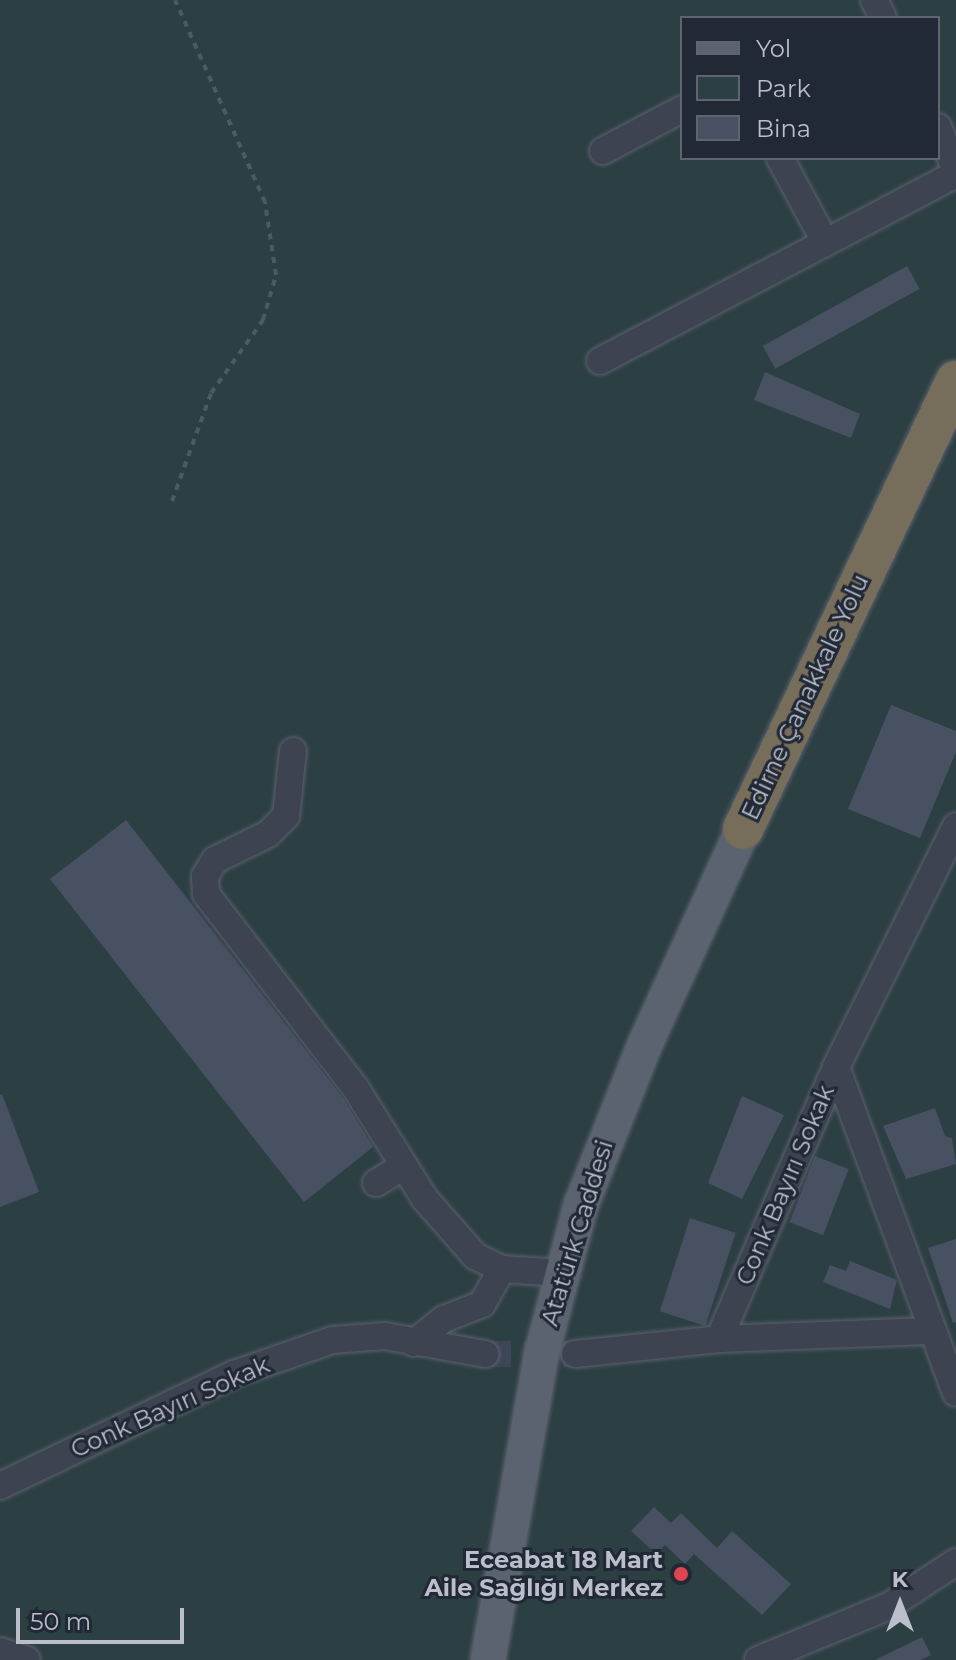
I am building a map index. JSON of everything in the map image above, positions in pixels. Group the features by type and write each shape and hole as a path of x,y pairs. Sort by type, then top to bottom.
{"highway":[{"name":"Edirne Çanakkale Yolu","path":"743,829 956,381"},
{"name":"Edirne Çanakkale Yolu","path":"743,829 956,431"}],"main road":[{"name":"Atatürk Caddesi","path":"488,1660 527,1426 561,1273 613,1120 743,829"}],"street":[{"path":"603,151 680,110"},
{"path":"600,361 956,172 940,132"},
{"path":"781,160 824,240"},
{"path":"293,751 286,816 268,834 215,860 205,876 206,894 356,1089 404,1166 475,1256 502,1269 561,1273"},
{"path":"836,1067 956,826"},
{"name":"Conk Bayırı Sokak","path":"836,1067 928,1331 955,1387"},
{"name":"Conk Bayırı Sokak","path":"719,1339 836,1067"},
{"path":"376,1183 404,1166"},
{"path":"414,1343 444,1319 482,1304 502,1269"},
{"path":"575,1354 719,1339 928,1331"},
{"name":"Conk Bayırı Sokak","path":"0,1484 234,1374 332,1340 385,1336 485,1354"},
{"path":"758,1660 889,1606 954,1570"},
{"path":"0,1651 27,1660"}],"path":[{"path":"172,501 211,393 273,301 276,275 265,202 175,0"}],"green space":[{"path":"0,0 956,0 956,1660 0,1660"}],"building":[{"path":"907,266 920,289 775,369 763,346"},
{"path":"765,372 860,414 851,438 754,400"},
{"path":"891,705 956,731 956,752 920,838 848,809"},
{"path":"126,820 343,1098 373,1147 304,1202 50,879"},
{"path":"0,1095 39,1192 0,1207"},
{"path":"742,1096 784,1115 742,1199 708,1183"},
{"path":"935,1108 945,1136 952,1138 956,1164 906,1179 883,1126"},
{"path":"815,1156 849,1169 823,1235 790,1222"},
{"path":"690,1218 736,1233 705,1326 660,1311"},
{"path":"956,1239 956,1322 953,1323 928,1248"},
{"path":"850,1261 897,1280 890,1309 823,1282 830,1265 846,1271"},
{"path":"654,1507 671,1523 681,1513 717,1548 732,1531 791,1584 762,1615 694,1554 685,1564 665,1545 656,1554 631,1531"},
{"path":"922,1637 931,1655 920,1660 875,1660"}],"tunnel":[{"path":"485,1354 575,1354"}],"place":[{"name":"Eceabat 18 Mart Aile Sağlığı Merkez","path":"681,1574"}]}
